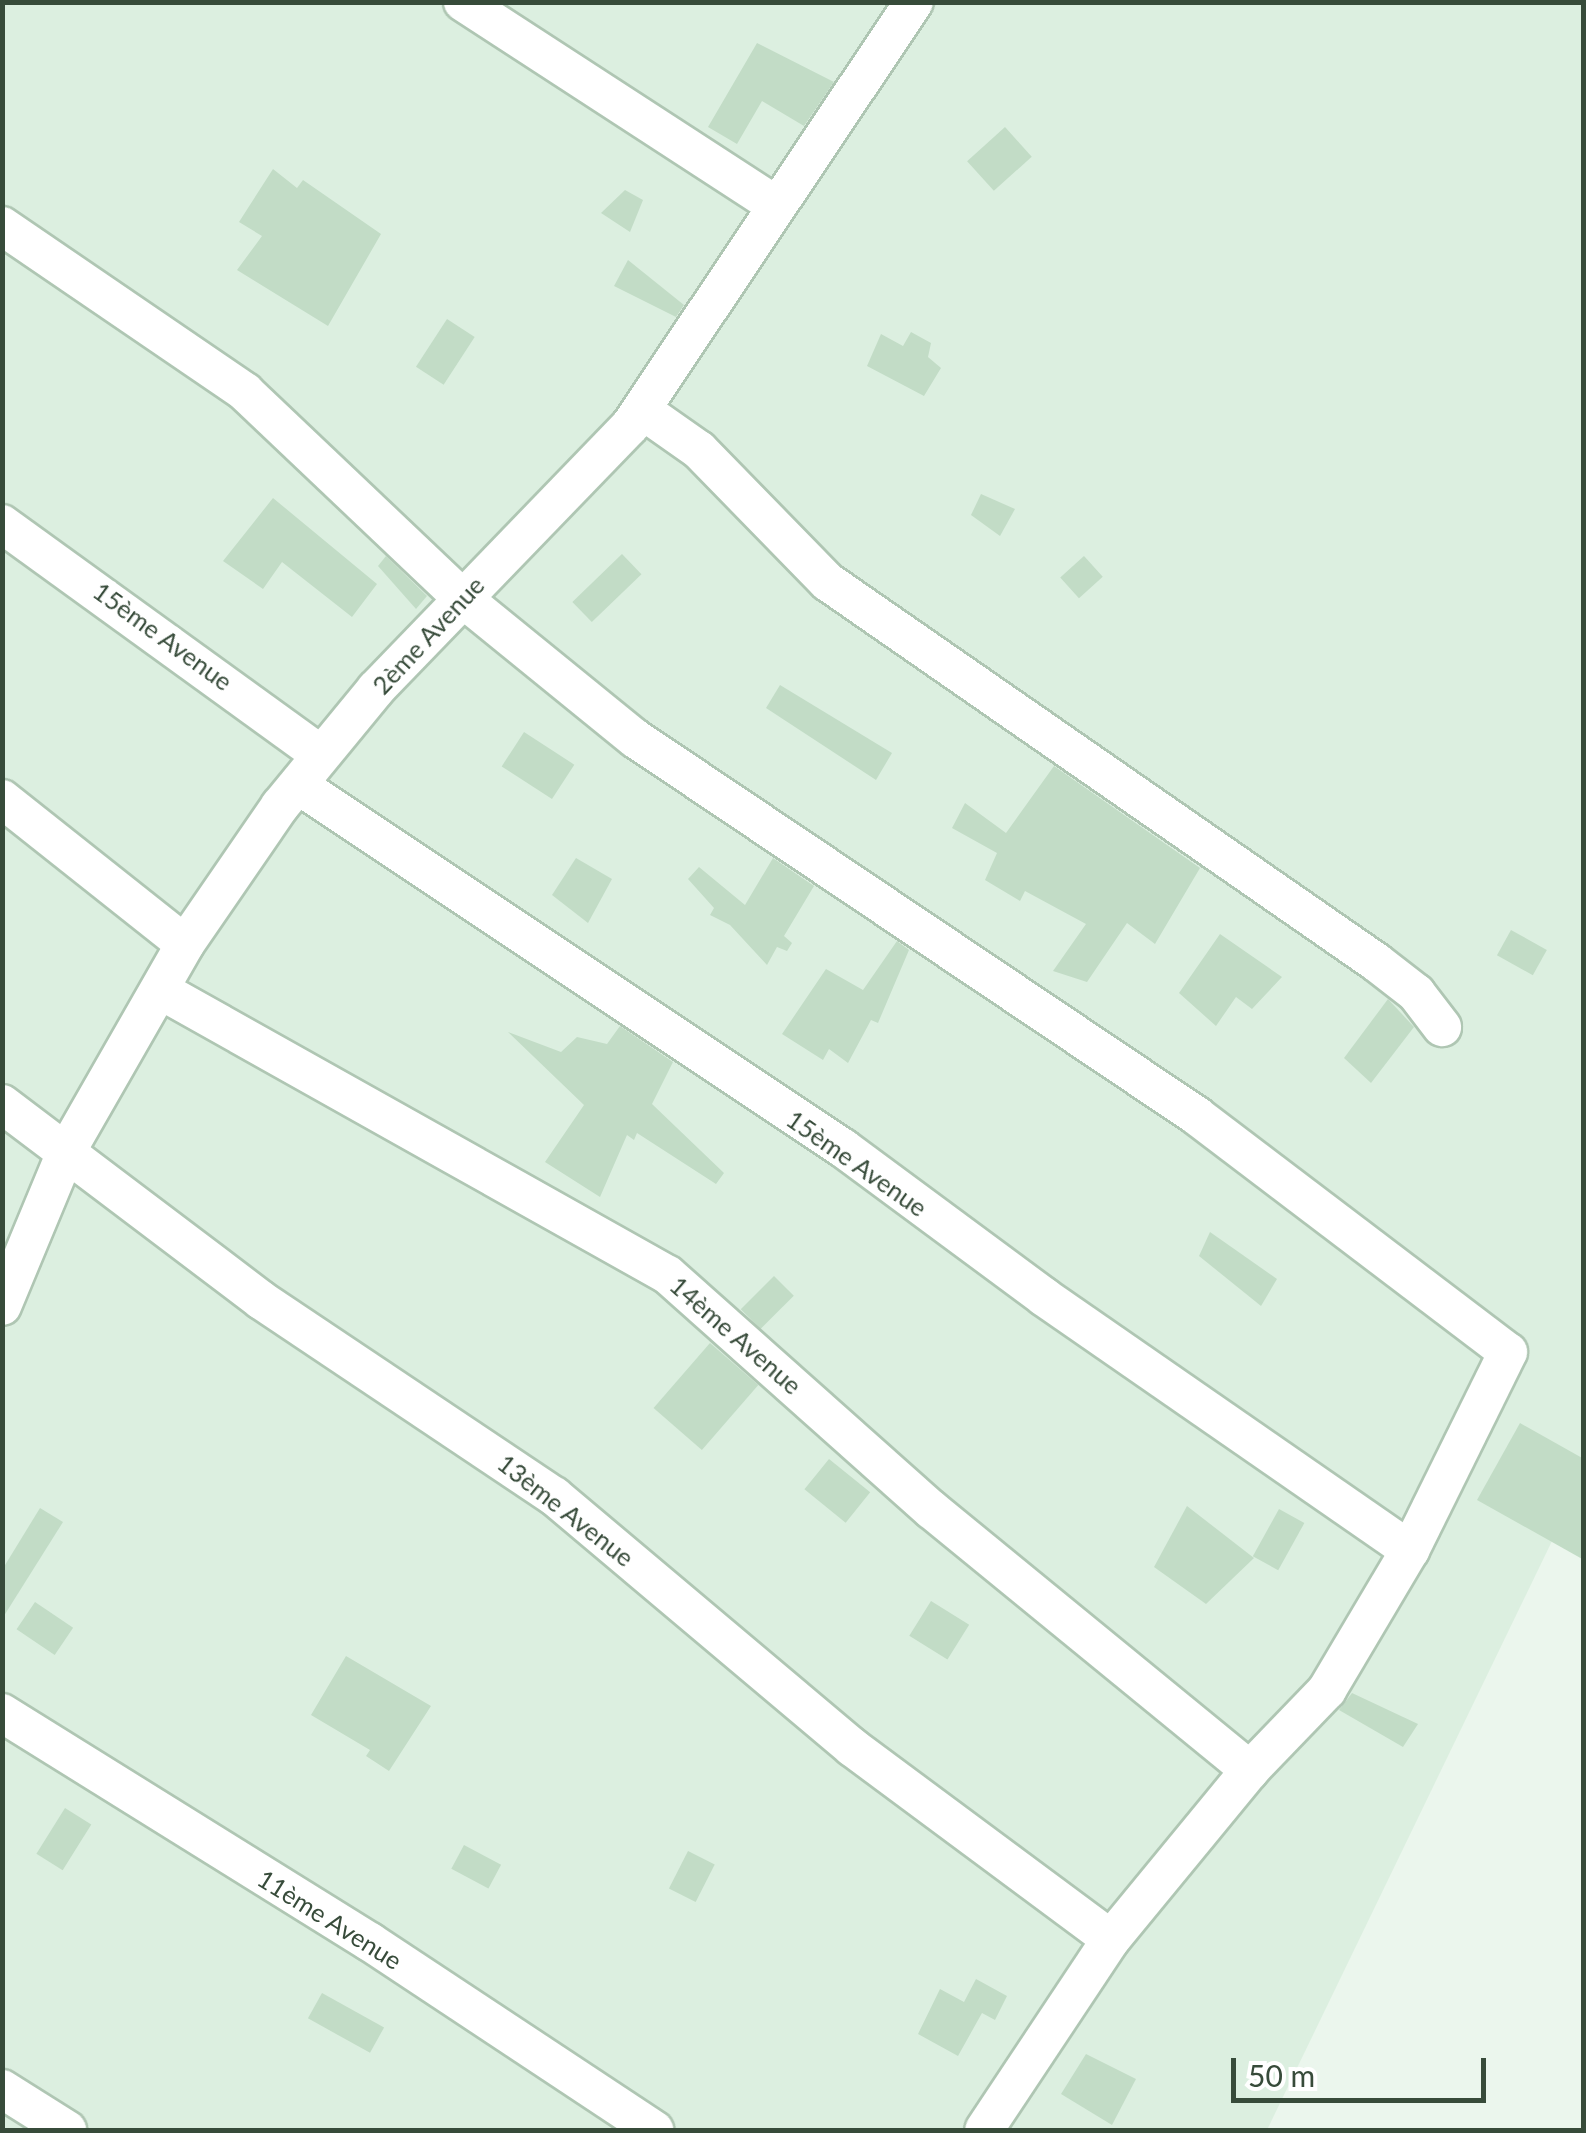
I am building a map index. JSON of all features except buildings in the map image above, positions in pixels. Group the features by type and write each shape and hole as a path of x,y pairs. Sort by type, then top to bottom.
{"street":[{"path":"464,2 775,205"},
{"name":"2ème Avenue","path":"2,1306 66,1152 185,944 320,754 461,597 642,410 775,205 914,2"},
{"path":"2,226 245,392 461,597 711,794 1028,997 1500,1340 1507,1364 1410,1550 1327,1690 1250,1770 1111,1939 984,2130"},
{"path":"642,410 698,450 828,582 1376,962 1416,993 1442,1027"},
{"name":"15ème Avenue","path":"2,524 320,754"},
{"name":"15ème Avenue","path":"298,786 843,1148 1044,1298 1410,1550"},
{"path":"2,799 185,944"},
{"name":"14ème Avenue","path":"160,990 668,1275 932,1510 1250,1770"},
{"name":"13ème Avenue","path":"2,1104 261,1300 554,1496 852,1746 1111,1939"},
{"name":"11ème Avenue","path":"2,1713 370,1942 654,2130"},
{"path":"2,2090 67,2130"}],"shaded area":[{"path":"3,3 1583,3 1583,1477 1267,2130 3,2130"}]}
